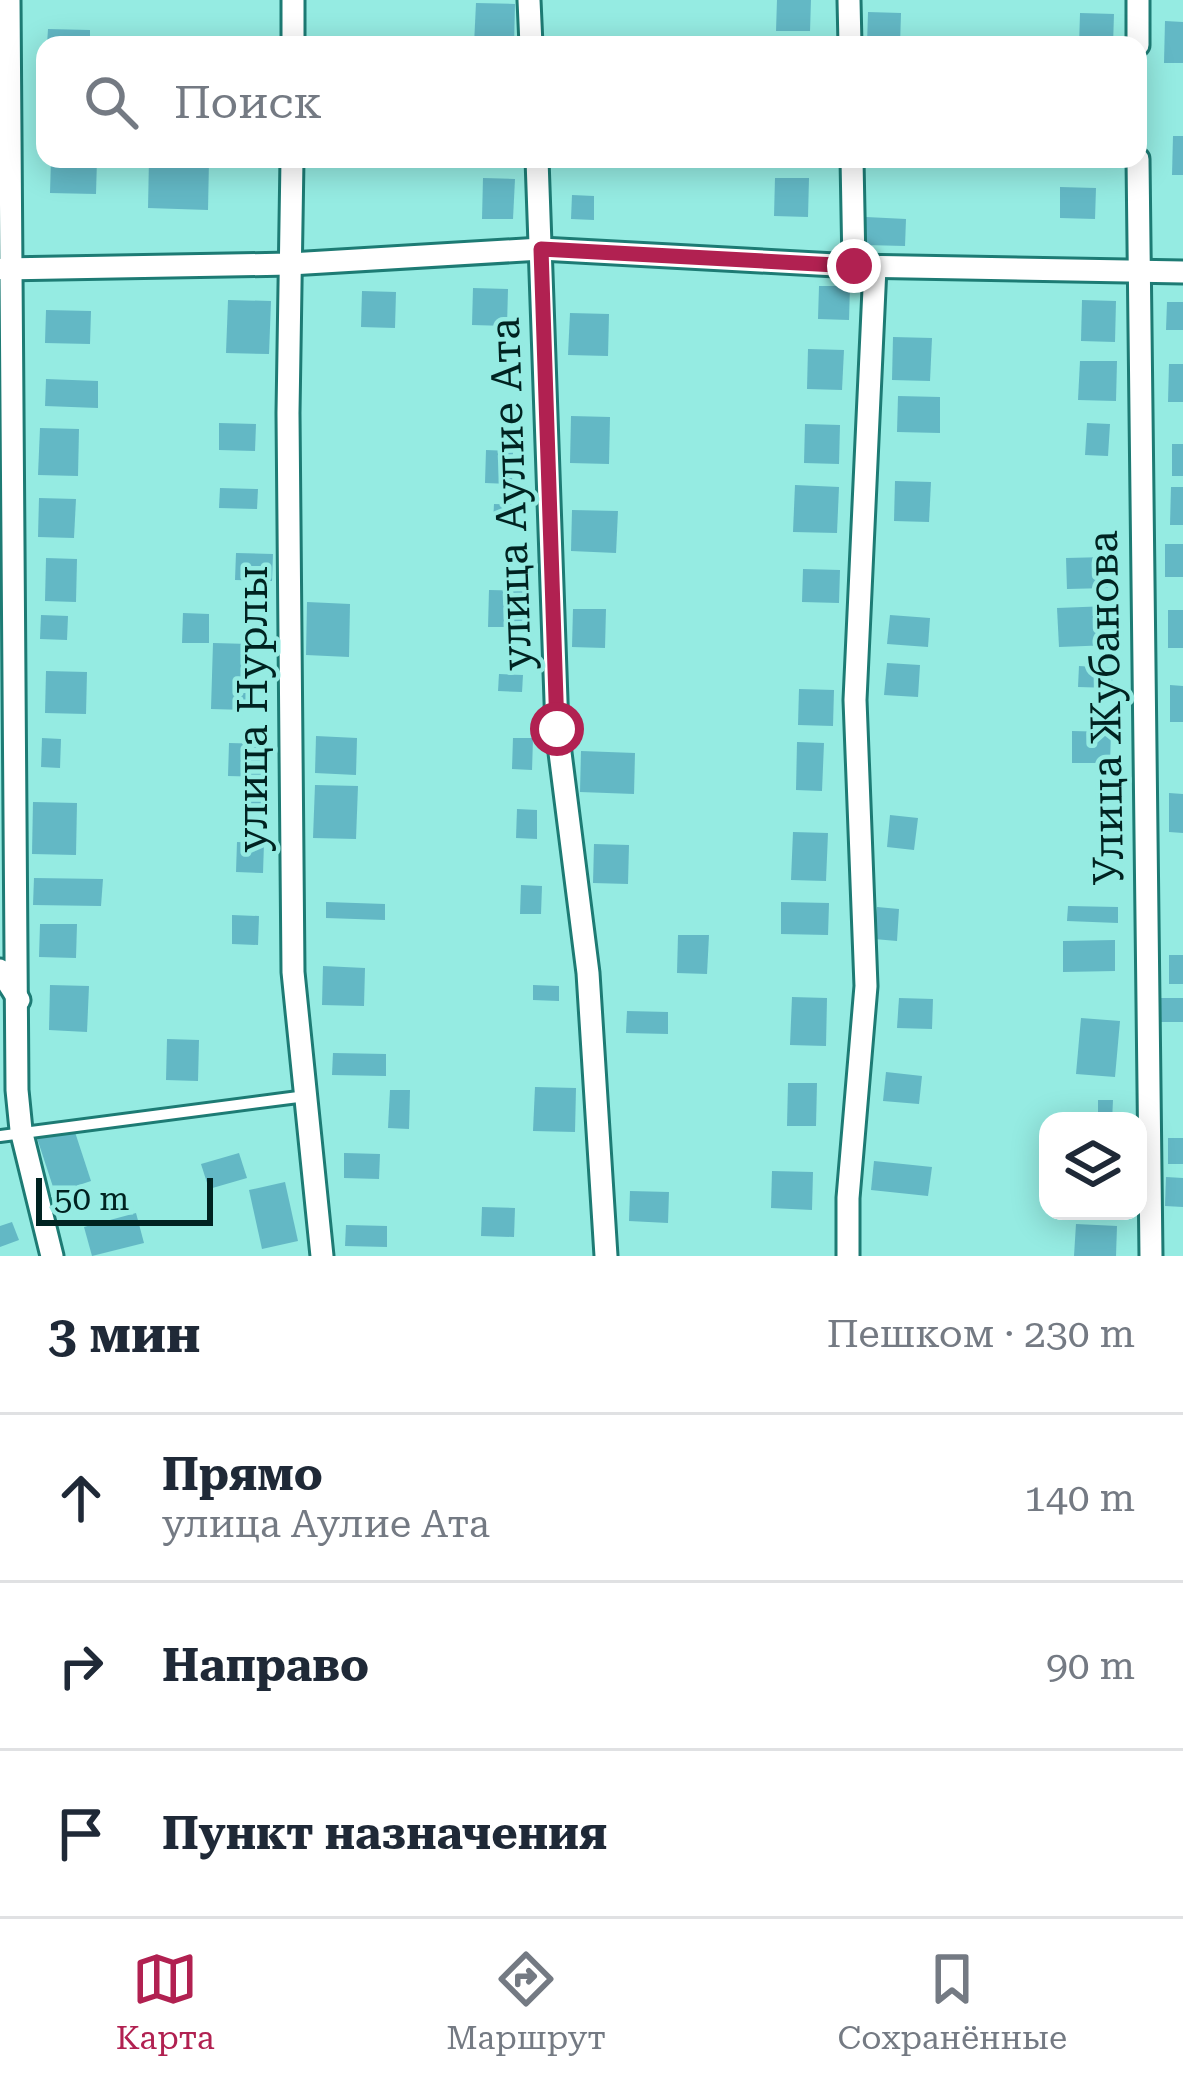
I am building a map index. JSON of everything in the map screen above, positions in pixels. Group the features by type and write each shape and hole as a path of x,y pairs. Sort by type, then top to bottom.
{"street":[{"path":"9,0 6,269 19,1000 10,1133 52,1256"},
{"path":"293,0 293,36"},
{"path":"529,0 531,36"},
{"path":"849,0 850,36"},
{"path":"1138,0 1138,36"},
{"name":"улица Нурлы","path":"292,168 293,972 322,1256"},
{"name":"улица Аулие Ата","path":"537,168 557,729 588,973 606,1256"},
{"path":"848,1256 848,1198 866,986 855,700 864,266 853,168"},
{"name":"Улица Жубанова","path":"1138,168 1150,1256"},
{"path":"6,269 290,264 541,249 864,266 1183,272"},
{"path":"0,970 19,1000"}],"lane":[{"path":"10,1133 306,1096"}],"building":[{"path":"777,0 811,0 810,31 776,31"},
{"path":"476,3 515,4 514,36 474,36"},
{"path":"868,12 901,13 900,36 867,36"},
{"path":"1080,13 1114,14 1113,36 1079,36"},
{"path":"1165,21 1183,22 1183,63 1164,63"},
{"path":"48,29 90,30 90,36 48,36"},
{"path":"1173,136 1183,136 1183,175 1172,175"},
{"path":"51,168 97,168 96,194 50,193"},
{"path":"149,168 209,168 208,210 148,208"},
{"path":"483,178 515,179 513,219 482,219"},
{"path":"775,178 809,178 808,217 774,216"},
{"path":"1060,187 1096,188 1095,219 1060,218"},
{"path":"572,195 594,196 594,220 571,219"},
{"path":"866,217 906,219 905,246 865,245"},
{"path":"819,286 850,286 849,320 818,319"},
{"path":"473,288 508,289 507,326 472,325"},
{"path":"362,291 396,292 395,328 361,327"},
{"path":"228,300 271,301 269,354 226,353"},
{"path":"1082,300 1116,301 1115,342 1081,341"},
{"path":"1167,302 1183,302 1183,330 1166,330"},
{"path":"46,310 91,311 90,344 45,343"},
{"path":"570,313 609,314 608,356 568,355"},
{"path":"893,337 932,338 930,381 892,380"},
{"path":"808,349 844,350 842,390 807,389"},
{"path":"1080,361 1117,361 1116,401 1078,400"},
{"path":"1169,364 1183,364 1183,402 1168,402"},
{"path":"46,379 98,381 98,408 45,406"},
{"path":"898,396 940,397 940,433 897,432"},
{"path":"571,416 610,417 609,464 570,463"},
{"path":"219,423 256,424 255,451 219,450"},
{"path":"1087,423 1110,424 1108,456 1085,455"},
{"path":"805,424 840,425 839,464 804,463"},
{"path":"40,428 79,429 78,476 38,475"},
{"path":"1172,444 1183,444 1183,476 1172,476"},
{"path":"486,450 513,451 512,484 485,483"},
{"path":"895,481 931,482 929,522 894,521"},
{"path":"795,485 839,487 837,533 793,532"},
{"path":"1171,487 1183,487 1183,525 1170,525"},
{"path":"220,488 258,489 257,509 219,508"},
{"path":"39,498 76,499 74,538 38,537"},
{"path":"494,504 520,505 520,524 493,523"},
{"path":"572,510 618,511 616,553 571,551"},
{"path":"1165,544 1183,544 1183,577 1165,577"},
{"path":"236,553 273,554 272,581 235,580"},
{"path":"1107,557 1108,588 1067,589 1066,558"},
{"path":"46,558 77,559 76,602 45,601"},
{"path":"803,569 840,570 839,603 802,602"},
{"path":"489,590 523,591 522,627 488,627"},
{"path":"307,602 350,604 349,657 306,655"},
{"path":"1109,606 1111,645 1059,647 1057,608"},
{"path":"573,609 606,609 605,648 572,647"},
{"path":"1168,610 1183,610 1183,648 1168,648"},
{"path":"183,613 209,614 209,643 182,643"},
{"path":"41,615 68,616 67,640 40,639"},
{"path":"890,615 930,618 928,647 887,644"},
{"path":"213,643 249,644 247,710 211,709"},
{"path":"887,663 920,665 918,697 884,695"},
{"path":"1079,666 1113,668 1112,688 1078,687"},
{"path":"46,671 87,672 86,714 45,713"},
{"path":"499,674 523,675 522,692 498,691"},
{"path":"1170,685 1183,686 1183,722 1170,722"},
{"path":"799,689 834,690 833,726 798,725"},
{"path":"1072,731 1111,732 1110,763 1072,763"},
{"path":"316,736 357,738 356,775 315,773"},
{"path":"42,738 61,739 60,768 41,767"},
{"path":"513,738 533,738 532,770 512,769"},
{"path":"797,742 824,743 822,791 796,790"},
{"path":"229,743 267,744 266,777 228,776"},
{"path":"581,751 635,753 634,794 580,792"},
{"path":"315,785 358,786 356,839 313,838"},
{"path":"246,790 269,791 269,816 245,815"},
{"path":"1169,793 1183,794 1183,833 1169,832"},
{"path":"33,802 77,803 76,855 32,854"},
{"path":"517,809 537,810 537,839 516,838"},
{"path":"890,815 918,818 914,850 887,847"},
{"path":"793,832 828,833 826,881 791,880"},
{"path":"237,842 264,843 263,873 236,872"},
{"path":"594,844 629,845 628,884 593,883"},
{"path":"34,878 103,879 101,906 33,905"},
{"path":"521,885 542,886 541,914 520,914"},
{"path":"326,902 385,904 385,920 326,918"},
{"path":"781,902 829,903 828,935 781,934"},
{"path":"1068,906 1118,907 1118,923 1067,921"},
{"path":"877,907 899,909 897,941 874,939"},
{"path":"232,915 259,916 258,945 232,944"},
{"path":"40,924 77,924 76,958 39,957"},
{"path":"678,935 709,935 707,974 677,973"},
{"path":"1115,940 1115,971 1063,972 1063,941"},
{"path":"1169,955 1183,955 1183,984 1169,984"},
{"path":"323,966 365,968 364,1006 322,1005"},
{"path":"50,985 89,986 87,1032 49,1030"},
{"path":"533,985 559,986 559,1001 533,1000"},
{"path":"792,997 827,998 826,1046 790,1045"},
{"path":"899,998 933,999 932,1029 897,1028"},
{"path":"1161,998 1183,998 1183,1022 1161,1022"},
{"path":"627,1011 668,1012 668,1034 626,1033"},
{"path":"1081,1018 1120,1021 1115,1077 1076,1074"},
{"path":"167,1039 199,1040 198,1081 166,1080"},
{"path":"333,1053 386,1054 386,1076 332,1075"},
{"path":"886,1072 922,1076 919,1104 883,1101"},
{"path":"788,1083 817,1083 816,1126 787,1126"},
{"path":"535,1087 576,1088 575,1132 533,1131"},
{"path":"390,1090 410,1090 409,1129 388,1128"},
{"path":"1098,1100 1113,1100 1112,1112 1098,1112"},
{"path":"73,1126 91,1181 55,1193 37,1138"},
{"path":"1168,1138 1183,1138 1183,1164 1168,1164"},
{"path":"239,1153 247,1178 209,1189 201,1164"},
{"path":"344,1153 380,1154 379,1179 344,1178"},
{"path":"874,1161 932,1167 928,1196 871,1190"},
{"path":"772,1171 813,1172 812,1210 771,1208"},
{"path":"1166,1177 1183,1178 1183,1207 1165,1206"},
{"path":"285,1182 298,1241 262,1249 249,1190"},
{"path":"630,1191 669,1192 668,1223 629,1221"},
{"path":"482,1207 515,1208 514,1237 481,1236"},
{"path":"136,1213 144,1243 92,1256 84,1227"},
{"path":"12,1222 19,1240 0,1247 0,1226"},
{"path":"1076,1224 1117,1226 1116,1256 1074,1256"},
{"path":"346,1225 387,1226 387,1247 345,1246"}],"route":[{"path":"557,729 541,249 854,266"}]}
